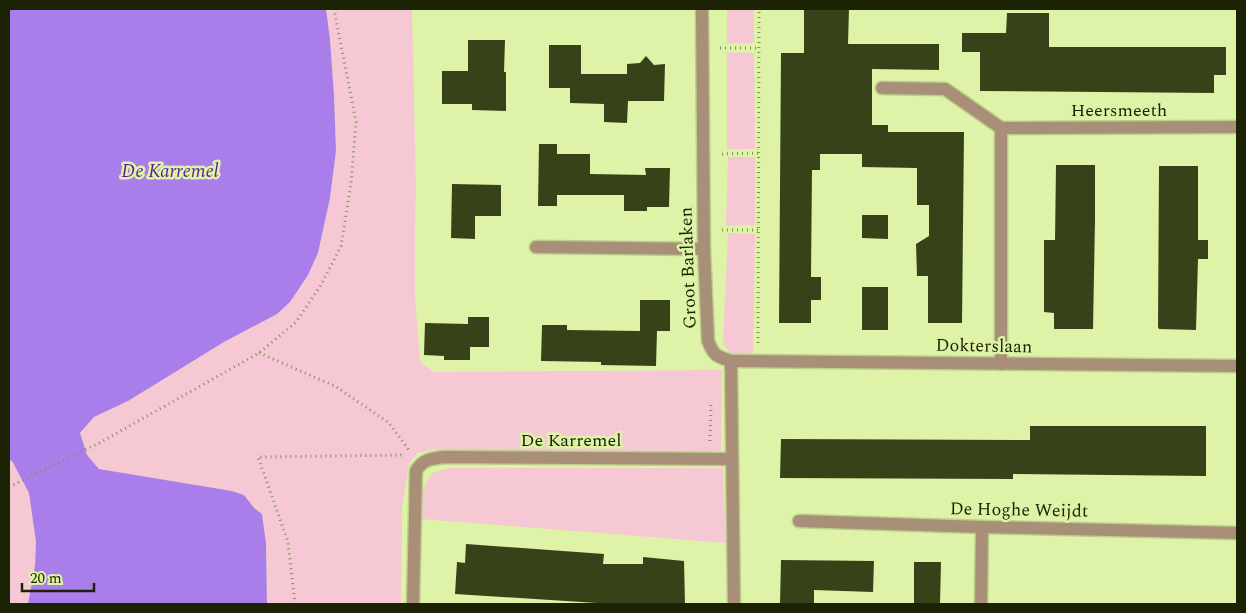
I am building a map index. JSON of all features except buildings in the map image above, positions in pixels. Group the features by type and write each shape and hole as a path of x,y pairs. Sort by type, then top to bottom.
{"street":[{"name":"Groot Barlaken","path":"702,9 704,249 708,341 711,349 717,356 731,361"},
{"path":"882,88 945,89 1001,128 1001,364"},
{"name":"Heersmeeth","path":"1001,128 1237,127"},
{"path":"536,248 704,249"},
{"path":"731,361 734,604"},
{"name":"Dokterslaan","path":"731,361 1237,366"},
{"name":"De Karremel","path":"413,604 416,471 420,464 426,461 444,457 732,459"},
{"name":"De Hoghe Weijdt","path":"800,521 1237,533"},
{"path":"980,604 982,527"}],"path":[{"path":"11,486 101,442 259,353 296,322 321,285 341,246 351,183 356,122 334,9"},
{"path":"758,343 759,9"},
{"path":"702,48 759,48"},
{"path":"703,155 759,153"},
{"path":"704,230 759,230"},
{"path":"259,353 335,386 389,423 412,455 258,457 288,542 295,604"}],"shaded area":[{"path":"326,9 412,9 416,190 415,297 420,361 433,372 722,370 721,451 437,449 418,453 409,463 402,508 401,604 267,604 266,543 262,514 254,508 244,495 232,491 99,469 87,455 80,433 94,417 128,401 224,342 277,314 290,302 308,275 318,253 330,198 336,151 330,39"},
{"path":"727,9 754,9 754,43 727,43"},
{"path":"727,52 754,53 755,149 727,149"},
{"path":"728,157 755,157 755,225 726,226"},
{"path":"728,233 755,234 753,357 732,355 723,344"},
{"path":"9,460 12,461 29,493 36,542 35,565 28,604 9,604"},
{"path":"449,468 723,468 726,543 421,519 421,493 432,473"}],"water":[{"name":"De Karremel","path":"9,9 326,9 330,39 336,151 330,198 318,253 308,275 290,302 277,314 224,342 128,401 94,417 80,433 87,455 99,469 232,491 244,495 254,508 262,514 266,543 267,604 28,604 35,565 36,542 29,493 12,461 9,460"}]}
